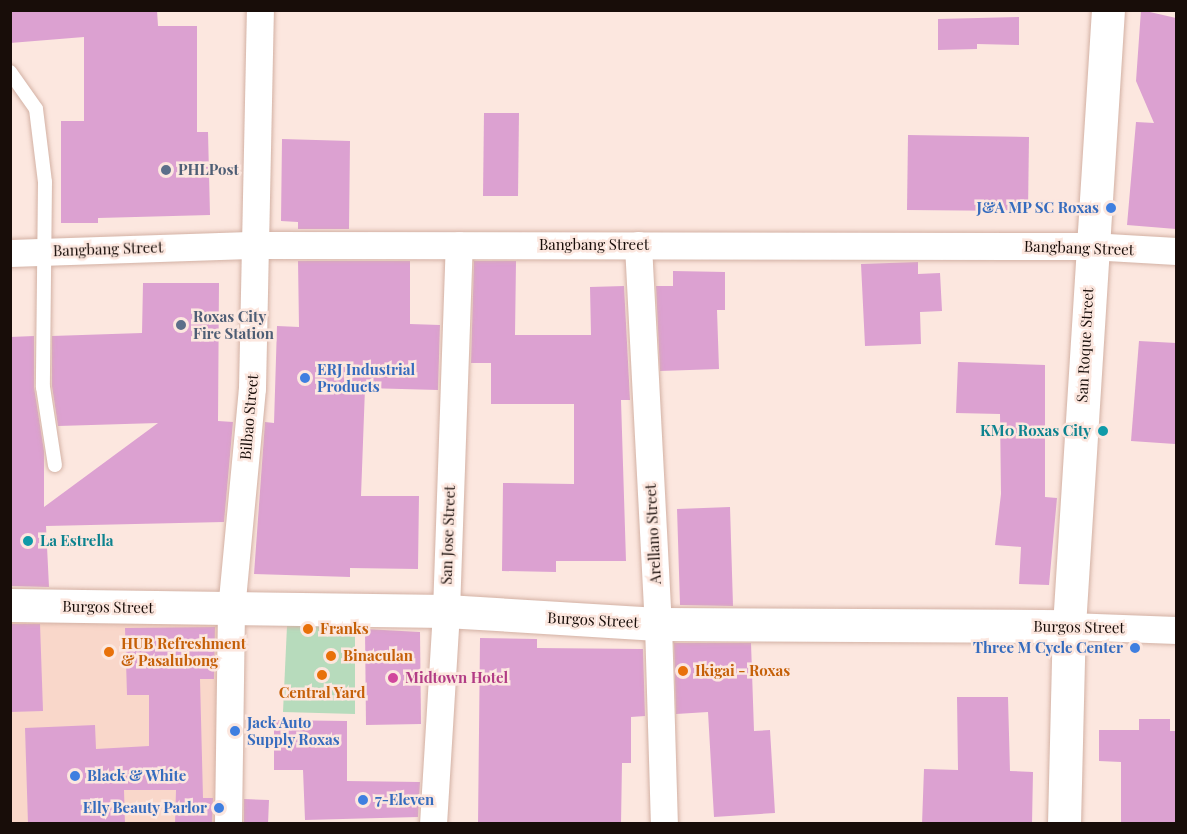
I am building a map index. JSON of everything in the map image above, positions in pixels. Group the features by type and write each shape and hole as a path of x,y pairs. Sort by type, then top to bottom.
{"street":[{"name":"Bilbao Street","path":"228,824 231,610 252,388 257,245 260,10"},
{"name":"San Roque Street","path":"1064,824 1069,626 1090,246 1108,10"},
{"name":"Bangbang Street","path":"10,253 257,245 1090,246 1176,251"},
{"name":"San Jose Street","path":"433,824 446,611 459,245"},
{"name":"Arellano Street","path":"638,245 658,624 664,824"},
{"name":"Burgos Street","path":"10,605 231,610 446,611 658,624 1069,626 1176,630"}],"lane":[{"path":"10,72 36,110 45,182 43,387 55,465"}],"shaded area":[{"path":"11,617 242,619 228,823 11,824"}],"green space":[{"path":"287,626 355,626 355,714 283,712"}],"building":[{"path":"10,10 157,10 158,26 197,26 197,132 208,132 210,215 98,218 98,223 61,223 61,121 84,121 84,37 10,43"},
{"path":"1141,10 1176,18 1176,229 1127,225 1136,122 1154,123 1136,81"},
{"path":"1019,17 1019,45 977,44 977,49 938,50 938,19"},
{"path":"484,113 519,113 518,196 483,196"},
{"path":"908,135 1029,137 1028,211 907,210"},
{"path":"282,139 350,141 349,229 298,229 298,222 281,221"},
{"path":"298,261 410,261 410,324 440,325 438,390 365,388 361,496 419,496 418,569 350,568 350,577 254,574 265,422 274,423 277,326 299,327"},
{"path":"474,261 516,261 515,335 591,335 590,287 624,286 630,400 621,400 626,561 556,561 556,572 502,571 503,483 574,484 574,404 491,404 491,363 471,363"},
{"path":"918,262 918,274 940,273 942,311 920,312 921,344 865,346 861,264"},
{"path":"673,271 725,272 725,310 717,310 719,369 660,371 656,286 673,286"},
{"path":"143,283 219,283 218,421 233,422 224,522 46,526 49,587 10,586 10,337 34,336 34,387 44,451 44,507 158,423 58,426 52,386 52,336 142,333"},
{"path":"1139,341 1176,343 1175,444 1131,441"},
{"path":"958,362 1045,365 1045,497 1057,498 1049,585 1019,584 1021,547 995,545 1001,494 1000,414 956,413"},
{"path":"730,507 733,606 680,605 677,509"},
{"path":"10,624 40,624 43,711 10,712"},
{"path":"215,627 214,679 200,679 203,798 213,798 212,824 175,824 176,790 124,790 125,824 28,824 25,728 95,725 96,749 149,746 149,695 127,695 125,628"},
{"name":"Midtown Hotel","path":"365,629 420,632 421,724 366,725"},
{"path":"480,638 537,639 537,648 643,649 645,716 631,717 631,763 622,763 621,824 478,824"},
{"path":"674,643 751,643 754,731 770,730 775,813 714,817 708,712 676,714"},
{"path":"957,697 1008,697 1010,771 1033,772 1032,824 922,824 924,769 958,770"},
{"path":"1139,719 1170,719 1170,731 1176,731 1176,824 1121,824 1121,762 1099,761 1099,730 1139,730"},
{"path":"274,720 347,721 347,781 420,782 418,817 305,820 303,770 274,770"},
{"path":"244,799 269,800 268,824 244,824"}],"place":[{"name":"PHLPost","path":"166,170"},
{"name":"J&A MP SC Roxas","path":"1111,208"},
{"name":"Roxas City Fire Station","path":"181,325"},
{"name":"ERJ Industrial Products","path":"305,378"},
{"name":"KM0 Roxas City","path":"1103,431"},
{"name":"La Estrella","path":"28,541"},
{"name":"Franks","path":"308,629"},
{"name":"Three M Cycle Center","path":"1135,648"},
{"name":"HUB Refreshment & Pasalubong","path":"109,652"},
{"name":"Binaculan","path":"331,656"},
{"name":"Ikigai - Roxas","path":"683,671"},
{"name":"Central Yard","path":"322,675"},
{"name":"Midtown Hotel","path":"393,678"},
{"name":"Jack Auto Supply Roxas","path":"235,731"},
{"name":"Black & White","path":"75,776"},
{"name":"7-Eleven","path":"363,800"},
{"name":"Elly Beauty Parlor","path":"219,808"}]}
